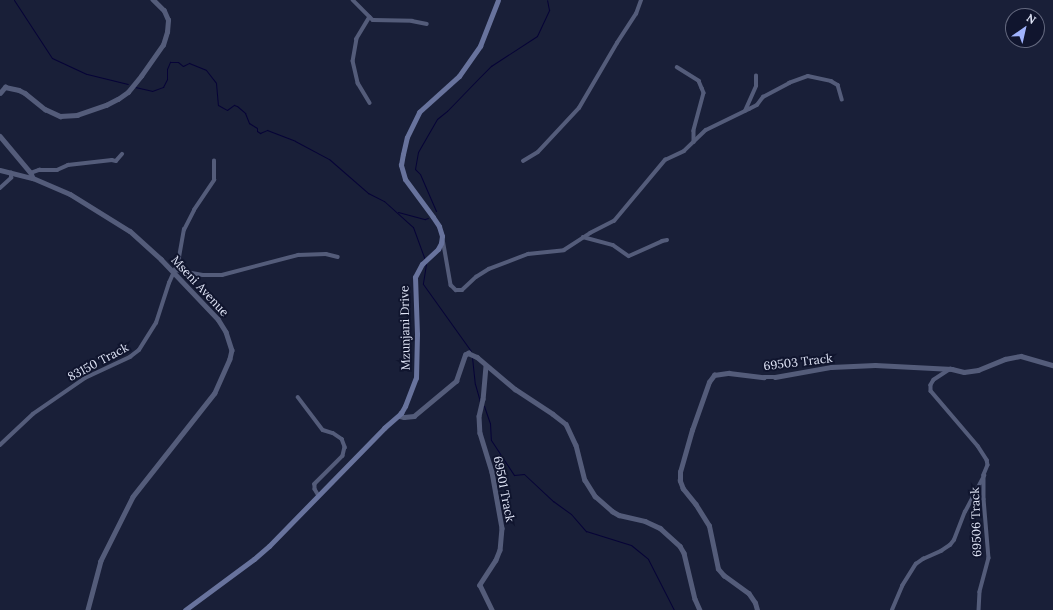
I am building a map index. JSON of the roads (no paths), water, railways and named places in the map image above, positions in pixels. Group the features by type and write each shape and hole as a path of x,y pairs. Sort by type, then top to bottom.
{"main road":[{"path":"442,236 439,226 405,179 401,165 406,143 413,122 419,112 459,76 473,58 480,46 498,0"},
{"name":"Mzunjani Drive","path":"185,610 254,559 319,496 384,428 401,413 416,378 417,334 415,277 422,264 438,249 441,244 442,236"}],"street":[{"path":"0,93 2,86 25,92 45,109 60,116 77,115 118,99 128,92 163,45 167,32 168,20 164,10 153,0"},
{"path":"353,0 370,18 377,20 407,21 427,24"},
{"path":"523,161 538,152 579,108 636,14 641,0"},
{"path":"370,18 357,39 353,61 358,83 370,103"},
{"path":"677,68 699,81 704,93 694,131 694,142"},
{"path":"746,111 756,86 756,76"},
{"path":"442,236 451,285 459,291 489,269 528,254 564,250 583,237 614,221 664,160 684,151 706,130 757,105 764,97 789,83 808,76 835,82 838,85 842,99"},
{"name":"Mseni Avenue","path":"0,136 32,175 88,204 130,231 157,255 174,271 223,326 232,350 215,393 133,497 101,561 88,610"},
{"path":"0,170 32,175 39,170 57,170 68,165 112,160 116,161 122,154"},
{"name":"83150 Track","path":"0,445 33,414 85,378 136,354 156,323 178,263 184,230 214,180 214,161"},
{"path":"0,188 11,178 12,173"},
{"path":"583,237 613,245 629,256 667,240"},
{"path":"174,271 222,274 298,255 326,254 338,257"},
{"path":"401,413 400,416 404,417 414,416 452,386 459,376 462,360 467,353 477,357 486,366 566,424 576,445 585,480 595,496 619,514 645,521 660,528 680,546 684,553 695,599 700,610"},
{"name":"69503 Track","path":"757,610 755,603 749,594 724,576 718,569 709,526 696,505 683,489 680,481 680,472 692,430 713,377 723,373 775,377 850,366 952,369 964,372 978,370 1005,359 1021,356 1053,365"},
{"name":"69501 Track","path":"486,366 485,387 479,416 480,433 492,472 502,528 500,550 496,560 480,585 492,610"},
{"name":"69506 Track","path":"952,369 934,380 931,385 931,391 987,460 987,471 984,475 984,499 989,558 980,592 979,610"},
{"path":"298,397 323,430 333,433 342,439 345,447 343,456 315,484 315,489 319,496"},
{"path":"892,610 902,586 916,564 940,551 954,540 965,512 984,475"}],"waterway":[{"path":"14,0 52,58 87,74 128,84"},
{"path":"436,211 420,174 415,169 418,152 437,119 447,111 491,66 537,36 549,10 547,0"},
{"path":"135,87 152,91 163,87 167,79 167,69 170,62 178,62 183,66 189,63 206,70 216,83 218,105 227,110 234,105 237,106 245,113 249,123 257,128 257,131 260,133 267,130 295,141 329,159 368,193 384,201 413,227 424,258"},
{"path":"398,212 425,219 428,218"},
{"path":"426,264 423,284 471,351"},
{"path":"472,357 475,384 480,401"},
{"path":"484,406 490,423 491,440 514,475 524,474 553,501 571,514 586,531 631,545 648,559 674,610"}]}
